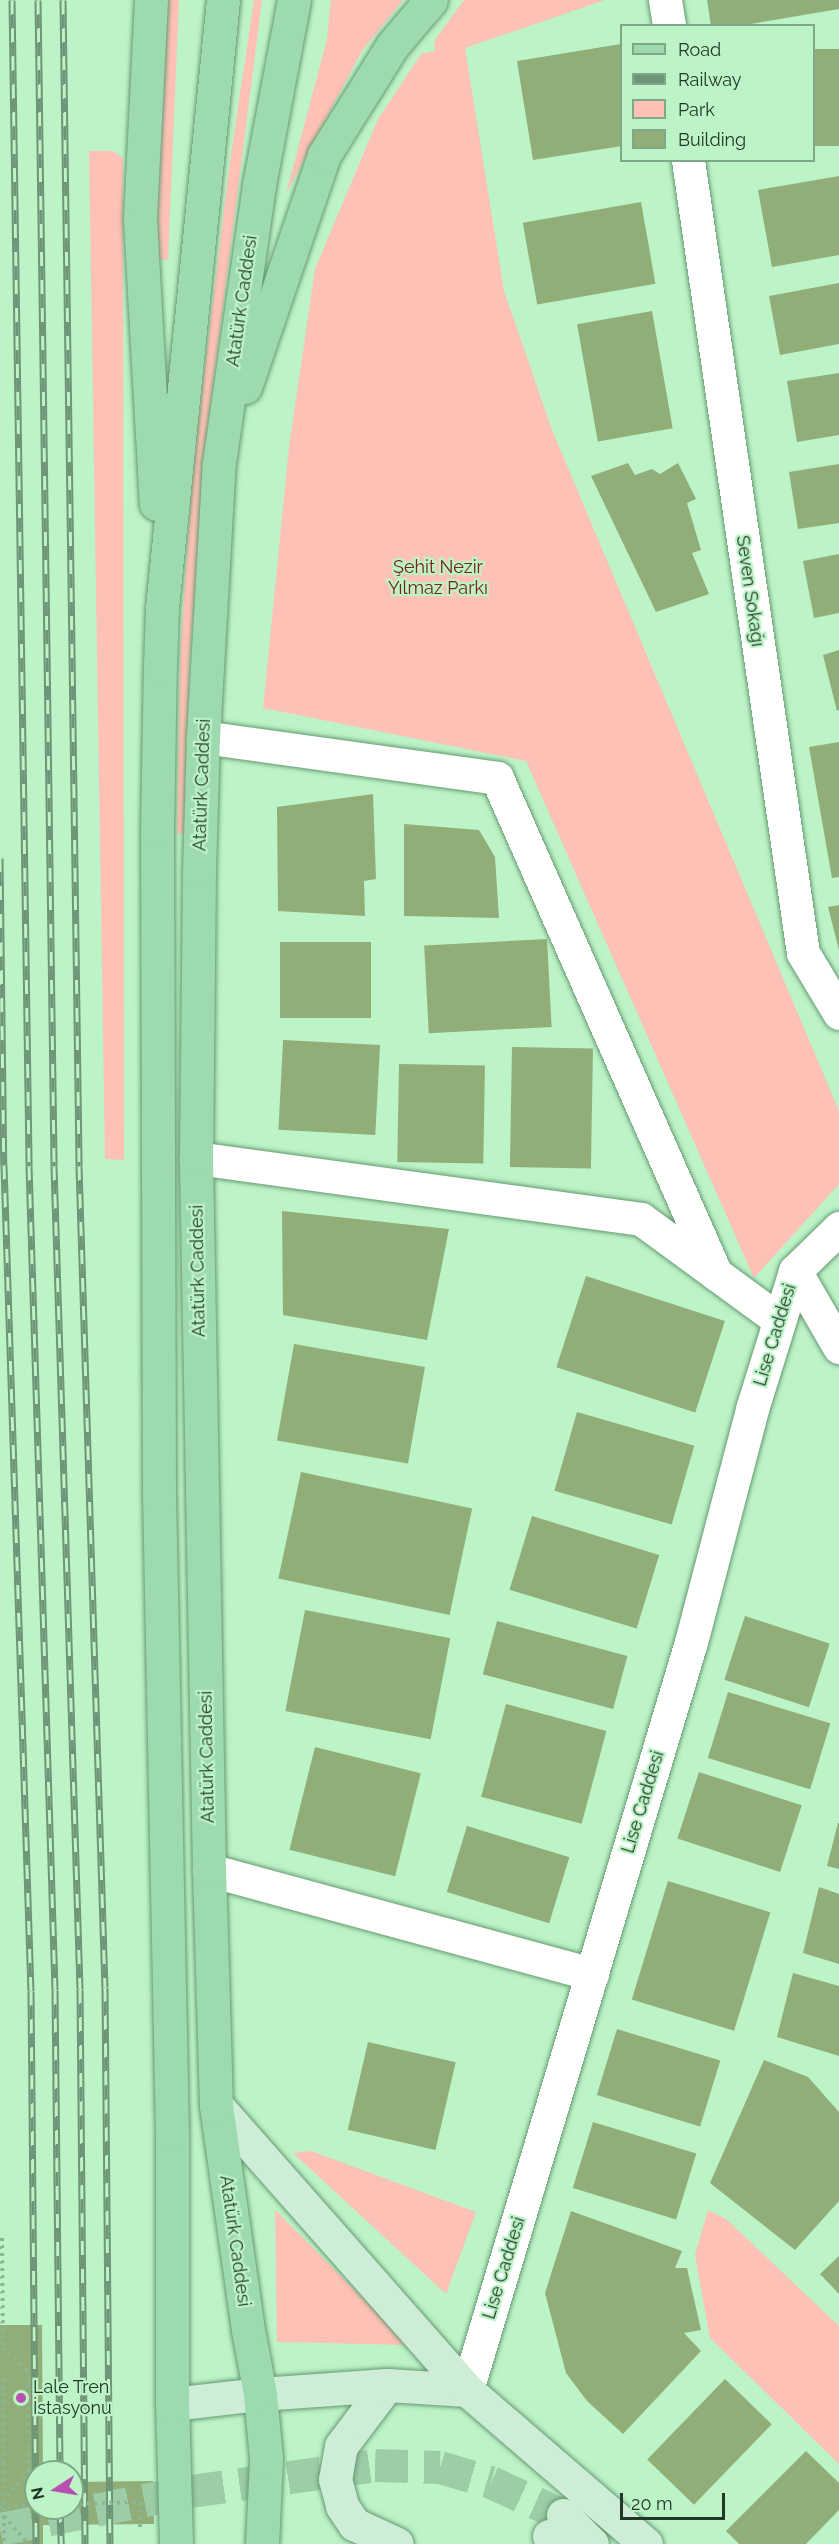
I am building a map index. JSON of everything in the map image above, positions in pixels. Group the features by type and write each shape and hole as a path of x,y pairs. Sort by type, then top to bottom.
{"main road":[{"path":"151,0 140,220 162,608"},
{"path":"176,2544 172,2404 172,2123 159,1494 157,831 162,608 223,0"},
{"name":"Atatürk Caddesi","path":"262,2544 266,2458 260,2394 248,2330 216,2105 209,1870 196,1158 199,871 203,737 219,463 259,185 294,0"},
{"path":"219,463 324,155 392,46 431,0"},
{"path":"216,2105 323,2223 467,2390 646,2544"},
{"path":"172,2404 260,2394 387,2385 467,2390"},
{"path":"387,2385 341,2446 335,2479 342,2506 354,2524 397,2544"},
{"path":"556,2532 592,2544"}],"street":[{"path":"665,0 669,24"},
{"name":"Seven Sokağı","path":"688,162 803,953 839,1013"},
{"path":"203,737 497,778 716,1274"},
{"path":"196,1158 641,1219 779,1320"},
{"name":"Lise Caddesi","path":"467,2390 691,1642 752,1409 779,1320 795,1271 839,1228"},
{"path":"795,1271 839,1347"},
{"path":"209,1870 592,1974"}],"path":[{"path":"2,2238 3,2348 27,2370 29,2471 3,2500"},
{"path":"3,2378 4,2544"},
{"path":"84,2504 141,2502 140,2527"},
{"path":"2,2507 24,2506"},
{"path":"4,2516 28,2544"}],"green space":[{"path":"161,0 179,0 168,260 159,259 156,247 153,190"},
{"path":"254,0 262,0 209,417 189,667 188,833 177,834 180,656 193,462 230,161"},
{"path":"331,0 403,0 362,51 286,194 327,39"},
{"name":"Şehit Nezir Yılmaz Parkı","path":"464,0 605,0 465,48 504,291 552,430 839,1111 839,1184 754,1278 526,761 263,708 289,447 315,269 378,119 421,54 435,51 434,41"},
{"path":"89,151 113,151 123,158 124,1160 105,1159"},
{"path":"311,2151 476,2212 446,2294 293,2153"},
{"path":"275,2210 410,2345 277,2342"},
{"path":"708,2210 726,2219 839,2326 839,2464 710,2338 695,2255"}],"building":[{"path":"707,0 839,0 839,9 751,24 711,24"},
{"path":"620,44 620,146 533,160 517,61"},
{"path":"815,49 839,49 839,146 815,146"},
{"path":"839,176 839,255 772,267 758,190"},
{"path":"641,202 655,284 537,305 523,223"},
{"path":"839,283 839,344 780,355 769,296"},
{"path":"652,311 673,428 598,441 577,324"},
{"path":"839,373 839,435 797,442 787,381"},
{"path":"628,463 635,475 652,469 660,474 678,463 696,499 687,503 701,550 692,553 709,594 656,612 591,476"},
{"path":"839,464 839,523 798,529 789,472"},
{"path":"839,554 839,613 814,618 803,561"},
{"path":"839,650 839,710 837,711 823,655"},
{"path":"839,742 839,877 832,878 809,747"},
{"path":"373,794 376,879 364,881 365,916 278,911 277,807"},
{"path":"404,824 479,830 495,857 499,918 404,916"},
{"path":"839,905 839,950 828,907"},
{"path":"547,939 552,1027 429,1033 424,945"},
{"path":"280,942 371,942 371,1018 280,1018"},
{"path":"283,1040 380,1045 375,1135 278,1130"},
{"path":"512,1047 593,1048 591,1168 510,1167"},
{"path":"399,1064 485,1066 483,1163 397,1162"},
{"path":"282,1211 449,1229 427,1340 283,1315"},
{"path":"586,1276 725,1321 695,1412 556,1367"},
{"path":"294,1344 425,1367 408,1464 277,1441"},
{"path":"577,1412 694,1446 672,1524 554,1491"},
{"path":"301,1472 472,1508 450,1615 278,1579"},
{"path":"532,1516 659,1555 637,1629 509,1590"},
{"path":"305,1610 450,1638 431,1739 285,1711"},
{"path":"745,1616 830,1644 809,1707 724,1680"},
{"path":"497,1621 627,1656 613,1709 483,1674"},
{"path":"728,1692 830,1723 810,1789 708,1758"},
{"path":"506,1704 606,1731 582,1824 481,1797"},
{"path":"315,1747 421,1773 395,1876 289,1850"},
{"path":"699,1772 802,1805 780,1872 677,1839"},
{"path":"839,1823 839,1869 827,1866"},
{"path":"467,1826 569,1857 549,1923 447,1892"},
{"path":"668,1881 770,1912 734,2031 632,2000"},
{"path":"819,1887 839,1894 839,1964 803,1953"},
{"path":"793,1973 839,1986 839,2056 777,2037"},
{"path":"617,2029 720,2061 700,2127 597,2095"},
{"path":"368,2042 456,2062 435,2150 348,2130"},
{"path":"764,2060 808,2077 839,2112 839,2201 795,2250 710,2183"},
{"path":"593,2122 696,2154 676,2220 573,2188"},
{"path":"571,2211 682,2251 675,2268 687,2268 701,2330 684,2333 701,2351 623,2434 587,2401 566,2373 545,2293"},
{"path":"839,2256 839,2294 820,2274"},
{"name":"Lale Tren İstasyonu","path":"0,2325 42,2325 43,2460 24,2460 24,2520 84,2520 84,2482 153,2481 154,2524 43,2525 43,2544 0,2544"},
{"path":"725,2379 772,2424 694,2505 647,2460"},
{"path":"806,2451 839,2483 839,2510 806,2544 739,2544 726,2531"}],"tunnel":[{"path":"0,2529 191,2491 375,2465 440,2467 491,2482 563,2515"}],"railway":[{"path":"12,0 29,1166 55,1990 60,2460"},
{"path":"38,0 54,1166 80,1989 85,2544"},
{"path":"63,0 79,1166 105,1987 110,2544"},
{"path":"0,858 4,1165 31,1991 36,2544"},
{"path":"60,2520 61,2544"}],"place":[{"name":"Lale Tren İstasyonu","path":"21,2398"}]}
